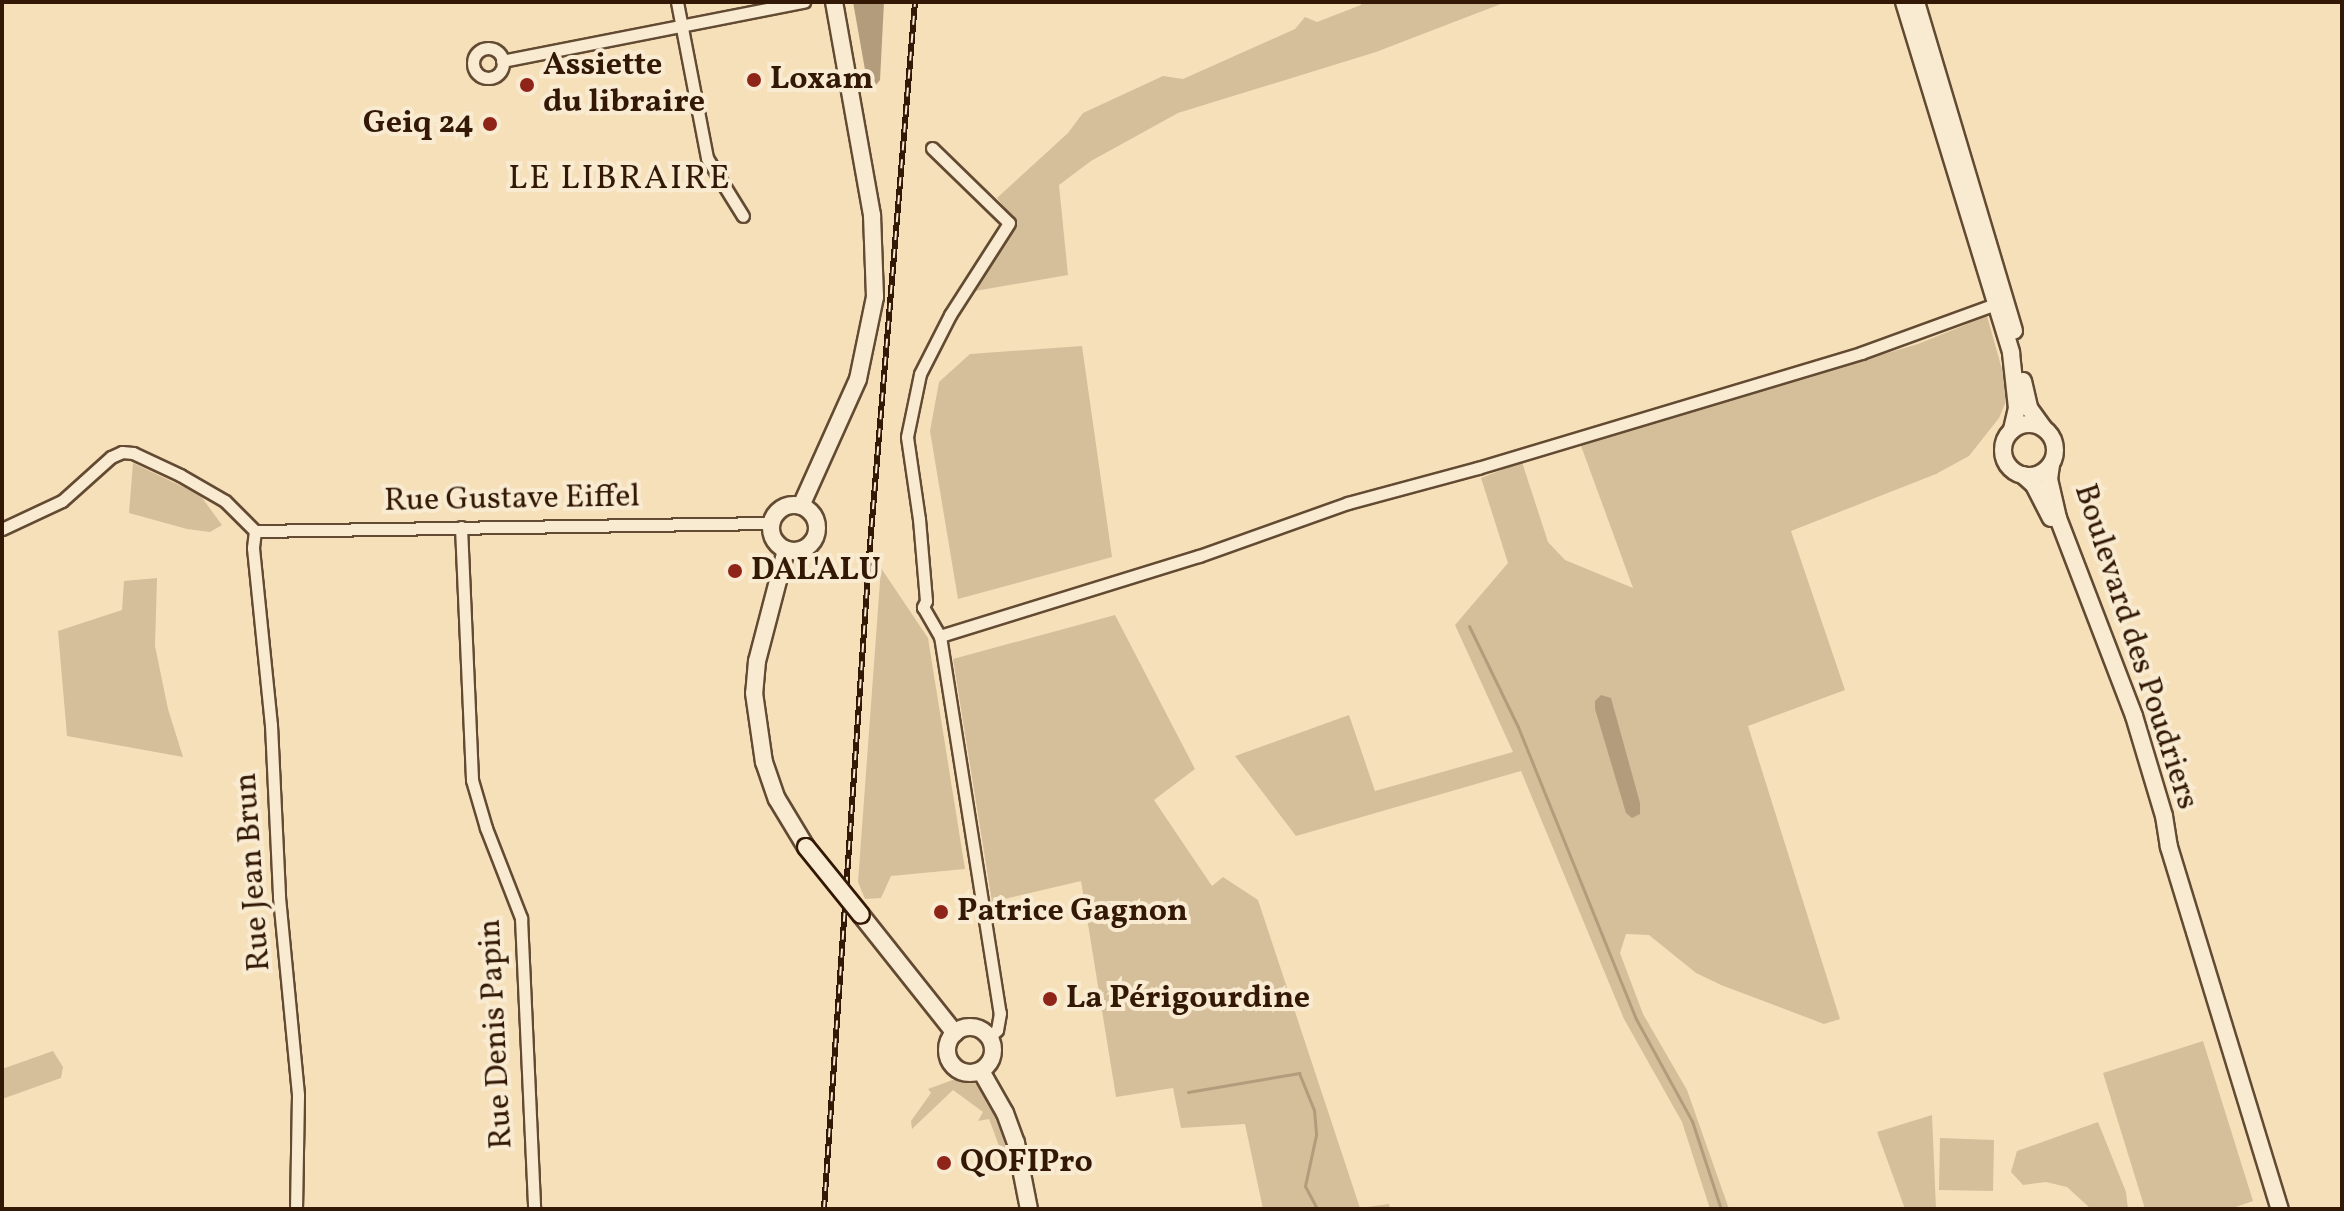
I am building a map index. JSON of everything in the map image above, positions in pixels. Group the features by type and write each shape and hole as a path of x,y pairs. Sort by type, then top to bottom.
{"main road":[{"path":"801,506 858,379 875,297 873,223 834,2"},
{"path":"1904,2 2000,303 2014,369 2017,408 2012,430 2003,443 2003,454 2014,471 2034,476 2051,465 2056,445 2029,408 2000,303 1916,2"},
{"path":"2012,430 2025,423 2043,427"},
{"name":"Boulevard des Poudriers","path":"2051,465 2049,479 2058,518 2134,716 2164,816 2169,847 2280,1209"},
{"name":"Boulevard des Poudriers","path":"2023,475 2034,485 2062,541 2109,672 2155,818 2169,847"},
{"path":"786,506 801,506 812,514 816,534 801,550 786,550 772,536 771,523 786,506"},
{"path":"786,550 757,661 754,693 764,762 777,799 806,847 955,1033"},
{"path":"977,1028 989,1037 991,1059 981,1071 966,1073 949,1060 947,1045 955,1033 977,1028"},
{"path":"981,1071 1005,1113 1016,1143 1029,1209"}],"street":[{"path":"677,2 707,158 743,216"},
{"path":"502,61 804,2"},
{"path":"932,148 1009,223 950,315 920,374 907,437 925,587 923,607 940,636 1000,1013 997,1030 989,1037"},
{"path":"940,636 1199,556 1348,503 1478,468 1861,353 2000,303"},
{"path":"2,529 62,501 111,457 122,452 133,453 180,475 225,501 255,531"},
{"name":"Rue Gustave Eiffel","path":"255,531 771,523"},
{"name":"Rue Denis Papin","path":"461,527 472,780 486,828 521,918 534,1209"},
{"name":"Rue Jean Brun","path":"255,531 253,548 271,725 279,897 298,1095 296,1209"}],"shaded area":[{"path":"853,2 884,2 880,80 876,85 867,81"},
{"path":"1361,2 1506,2 1376,52 1178,113 1091,161 1059,185 1068,275 975,291 1017,223 997,198 1068,133 1083,113 1163,76 1183,79 1295,29 1305,17 1317,22 1361,5"},
{"path":"1987,316 2009,394 1999,418 1969,456 1936,474 1791,531 1845,690 1748,726 1840,1019 1824,1024 1721,985 1696,973 1649,935 1626,934 1620,953 1643,1014 1687,1090 1729,1209 1710,1209 1682,1122 1624,1019 1521,771 1296,836 1235,756 1349,715 1375,791 1513,752 1455,625 1508,563 1481,478 1522,462 1548,542 1565,560 1633,588 1580,443 1918,344"},
{"path":"1082,346 1112,557 958,599 930,431 939,382 970,354"},
{"path":"133,463 200,495 222,525 210,532 129,513"},
{"path":"881,568 928,638 965,869 891,876 881,898 865,899 858,882"},
{"path":"157,578 155,646 168,709 183,757 67,736 58,631 122,610 124,581"},
{"path":"1115,615 1195,769 1154,800 1212,886 1223,877 1258,900 1360,1208 1389,1204 1390,1209 1263,1209 1245,1124 1181,1128 1173,1088 1116,1097 1081,881 992,902 953,659"},
{"path":"1601,695 1611,698 1640,803 1640,814 1632,818 1626,813 1595,709 1595,701"},
{"path":"2203,1041 2253,1201 2230,1209 2145,1209 2103,1073"},
{"path":"53,1051 63,1067 61,1078 2,1099 2,1069"},
{"path":"958,1078 976,1084 986,1094 996,1113 1013,1171 999,1169 998,1165 1005,1162 989,1119 978,1121 983,1112 953,1090 912,1129 911,1121 931,1093 928,1089"},
{"path":"1932,1115 1936,1209 1905,1209 1877,1132"},
{"path":"2098,1122 2126,1192 2128,1209 2091,1209 2067,1187 2046,1182 2023,1185 2011,1172 2017,1151"},
{"path":"1940,1138 1994,1140 1993,1191 1939,1190"}],"waterway":[{"path":"1469,626 1518,727 1635,1017 1692,1121 1721,1209"},
{"path":"1188,1092 1299,1073 1314,1110 1316,1135 1305,1186 1317,1209"}],"railway":[{"path":"824,1209 870,545 915,2"}],"place":[{"name":"Loxam","path":"754,80"},
{"name":"Assiette du libraire","path":"527,85"},
{"name":"Geiq 24","path":"490,124"},
{"name":"DAL'ALU","path":"735,571"},
{"name":"Patrice Gagnon","path":"941,912"},
{"name":"La Périgourdine","path":"1050,999"},
{"name":"QOFIPro","path":"944,1163"}],"district":[{"name":"LE LIBRAIRE","path":"620,180"}]}
